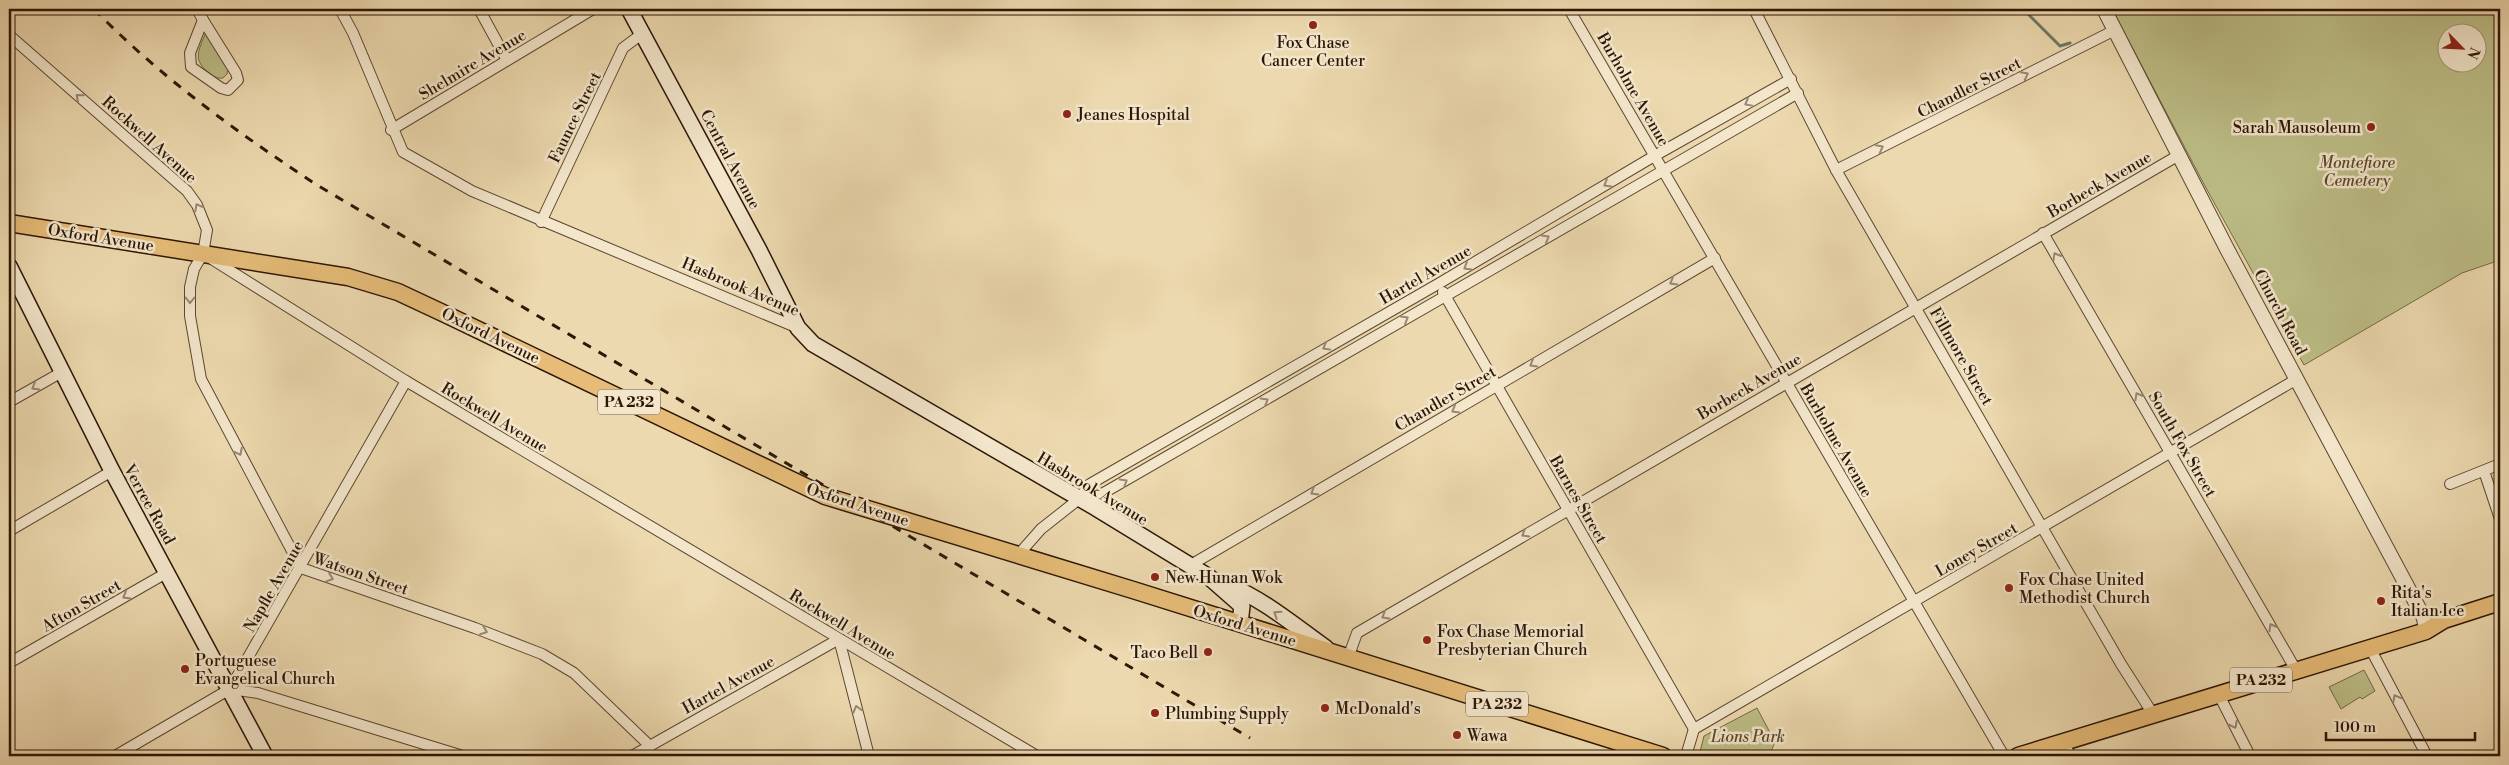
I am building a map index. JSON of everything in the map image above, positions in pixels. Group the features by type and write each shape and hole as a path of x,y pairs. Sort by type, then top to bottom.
{"main road":[{"name":"Central Avenue","path":"629,9 754,241 798,328"},
{"name":"Oxford Avenue","path":"12,227 348,277 398,292 824,496 1019,554 1663,756"},
{"name":"Verree Road","path":"9,266 112,471 168,572 265,756"},
{"name":"Hasbrook Avenue","path":"798,328 813,344 1079,499 1189,566 1239,590 1331,652"},
{"name":"Hasbrook Avenue","path":"1209,577 1240,603 1242,610 1240,623"},
{"name":"PA 232","path":"2018,756 2067,750 2152,714 2426,631 2444,620 2500,602"},
{"name":"PA 232","path":"2426,631 2444,631 2500,612"}],"street":[{"path":"197,9 236,73 238,80 228,90 221,88 191,67 190,53 203,20"},
{"name":"Hasbrook Avenue","path":"340,9 353,33 402,152 472,191 541,222 798,328"},
{"path":"479,9 507,60"},
{"name":"Shelmire Avenue","path":"392,130 593,9"},
{"name":"Burholme Avenue","path":"1570,9 2004,756"},
{"name":"Fillmore Street","path":"1754,9 1836,170 2044,527 2121,664 2152,714"},
{"name":"Church Road","path":"2104,9 2179,155 2424,618 2426,631"},
{"name":"Chandler Street","path":"1836,170 2115,30"},
{"name":"Faunce Street","path":"541,222 624,48 643,32"},
{"name":"Rockwell Avenue","path":"9,35 187,191 197,205 205,225 203,254 406,381 1036,756"},
{"name":"Hartel Avenue","path":"1019,554 1041,529 1079,499 1090,484 1438,284 1656,155 1791,79"},
{"name":"Hartel Avenue","path":"1079,499 1100,496 1798,93"},
{"name":"Borbeck Avenue","path":"1348,658 1357,633 1567,509 1918,309 2043,233 2179,155"},
{"name":"South Fox Street","path":"2043,233 2296,670"},
{"name":"Watson Street","path":"203,254 194,269 190,287 190,316 201,378 301,568 475,628 542,654 574,673 650,746"},
{"name":"Chandler Street","path":"1189,566 1716,258"},
{"name":"Barnes Street","path":"1438,284 1694,729"},
{"path":"9,402 62,372"},
{"name":"Loney Street","path":"1694,729 2297,379"},
{"name":"Napfle Avenue","path":"115,756 230,689 301,568 406,381"},
{"path":"2450,484 2500,464"},
{"path":"9,531 112,471"},
{"path":"2484,471 2500,519"},
{"name":"Afton Street","path":"9,664 168,572"},
{"path":"839,639 869,756"},
{"name":"Hartel Avenue","path":"632,756 839,639"},
{"path":"2370,648 2427,756"},
{"path":"230,689 258,693 463,756"},
{"path":"2218,693 2250,756"},
{"path":"1686,756 1694,729"}],"green space":[{"name":"Montefiore Cemetery","path":"2112,9 2500,9 2500,260 2462,273 2304,365 2206,188"},
{"path":"206,32 228,68 227,74 223,78 213,76 203,67 198,58"},
{"path":"2364,670 2375,691 2362,699 2360,697 2341,709 2329,687"},
{"name":"Lions Park","path":"1757,708 1775,742 1769,756 1712,756 1700,752 1704,736"}],"waterway":[{"path":"2020,9 2028,14 2060,46 2070,43"}],"railway":[{"path":"94,9 119,34 173,81 258,145 317,185 1250,738"}],"place":[{"name":"Fox Chase Cancer Center","path":"1313,25"},
{"name":"Jeanes Hospital","path":"1067,114"},
{"name":"Sarah Mausoleum","path":"2371,127"},
{"name":"New Hunan Wok","path":"1155,577"},
{"name":"Fox Chase United Methodist Church","path":"2009,588"},
{"name":"Rita's Italian Ice","path":"2381,601"},
{"name":"Fox Chase Memorial Presbyterian Church","path":"1427,640"},
{"name":"Taco Bell","path":"1208,652"},
{"name":"Portuguese Evangelical Church","path":"185,669"},
{"name":"McDonald's","path":"1325,708"},
{"name":"Plumbing Supply","path":"1155,713"},
{"name":"Wawa","path":"1457,735"}]}
